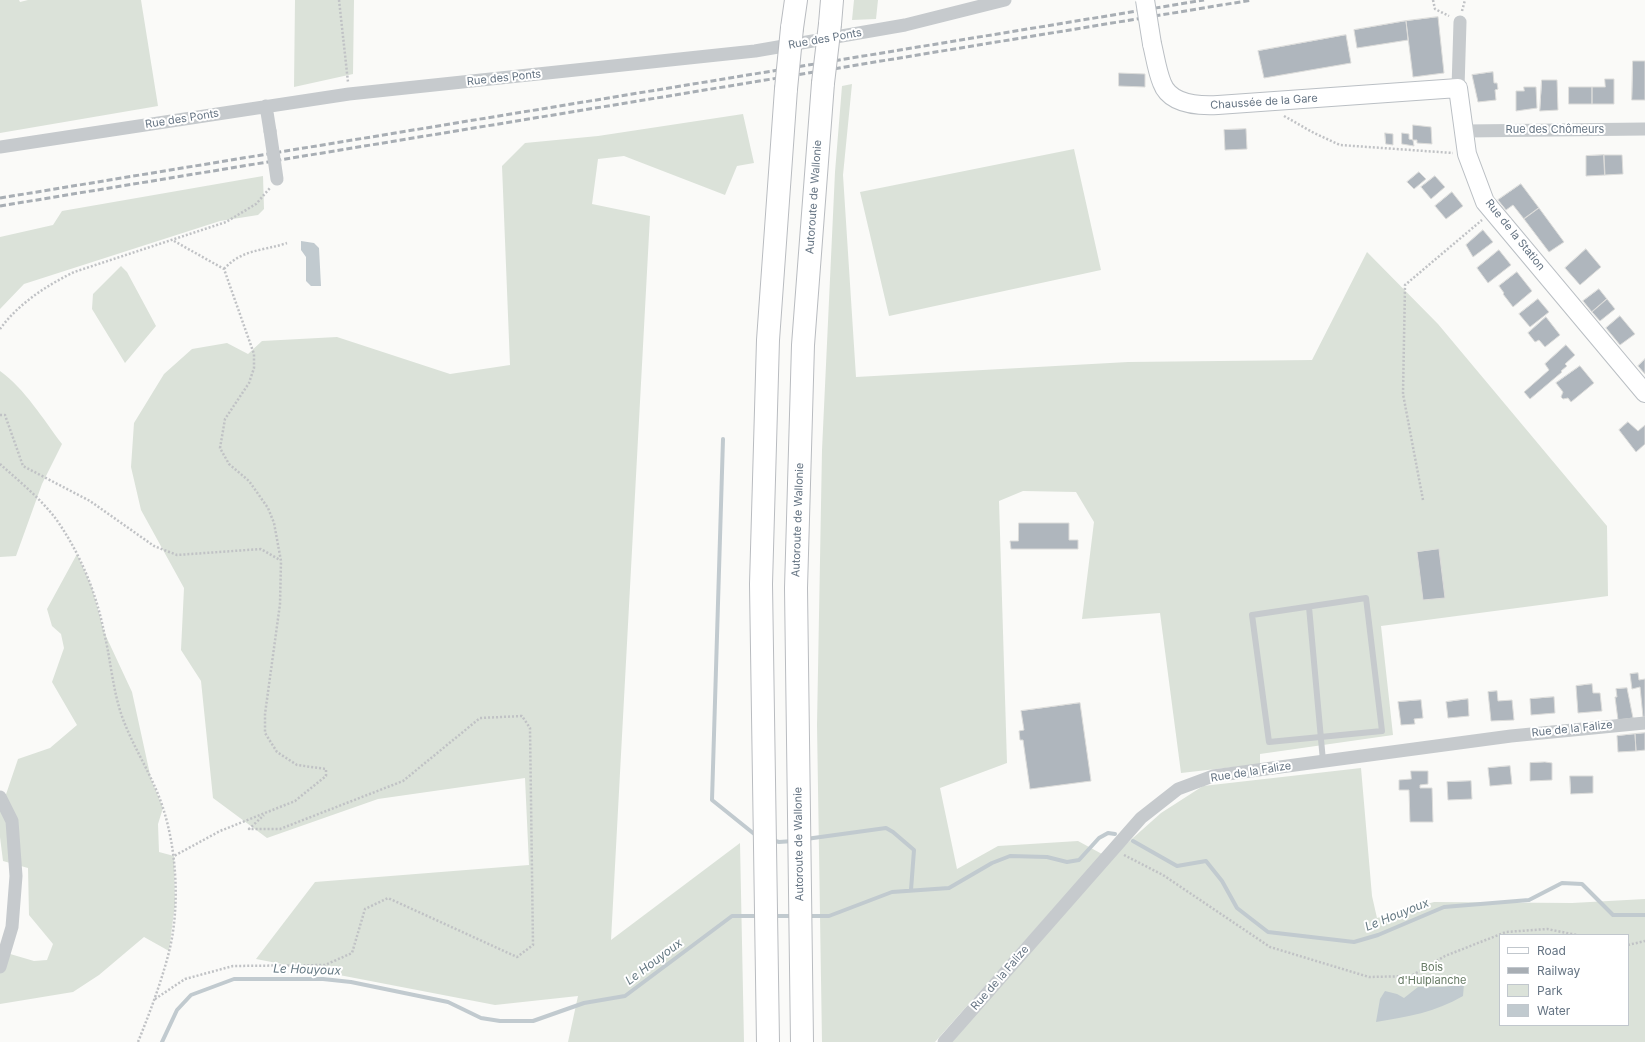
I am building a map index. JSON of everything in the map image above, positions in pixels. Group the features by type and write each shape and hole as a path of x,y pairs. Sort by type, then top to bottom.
{"highway":[{"path":"768,1042 761,584 768,340 786,89 796,0"},
{"name":"Autoroute de Wallonie","path":"802,1042 796,588 803,345 823,83 832,0"}],"street":[{"name":"Rue des Ponts","path":"0,147 349,94 755,51 905,26 1005,0"},
{"name":"Chaussée de la Gare","path":"1145,0 1152,44 1162,84 1173,96 1187,104 1211,106 1458,88"},
{"name":"Rue de la Station","path":"1460,22 1458,88 1467,154 1485,202 1645,392"},
{"path":"266,106 277,179"},
{"name":"Rue des Chômeurs","path":"1465,131 1645,129"},
{"name":"Rue de la Falize","path":"944,1042 1141,818 1178,789 1213,776 1511,736 1645,723"},
{"path":"0,797 12,821 16,876 12,927 0,967"}],"lane":[{"path":"1366,598 1382,731 1321,736 1269,742 1252,615 1366,598"},
{"path":"1309,607 1323,761"}],"path":[{"path":"339,0 349,94"},
{"path":"1433,0 1435,9 1460,22"},
{"path":"1272,102 1286,118 1340,145 1467,154"},
{"path":"0,329 25,302 52,283 74,272 174,241 226,222 256,204 268,191"},
{"path":"1423,500 1403,394 1405,285 1493,211"},
{"path":"174,241 224,270 254,354 254,368 249,383 225,419 220,448 229,464 249,481 268,508 274,523 281,561 280,604 265,714 265,733 277,752 297,765 326,769 326,776 295,801 264,815 220,831 174,856"},
{"path":"224,270 233,259 243,254 287,243"},
{"path":"0,416 5,415 24,466 90,501 154,546 177,555 261,549 281,561"},
{"path":"0,464 56,519 80,560 92,588 104,632 113,685 122,715 163,808 174,856 175,904 169,951 155,999 138,1042"},
{"path":"155,999 185,979 233,966 326,965 352,953 365,909 388,898 517,957 533,946 530,728 522,716 480,718 403,782 280,829 249,829 264,815"},
{"path":"1113,849 1164,875 1270,947 1368,977 1411,976 1446,956 1499,935"},
{"path":"1501,934 1506,932 1547,929 1572,934"},
{"path":"1629,945 1645,941"}],"green space":[{"path":"0,0 19,0 20,2 28,0 141,0 158,106 0,133"},
{"path":"295,0 354,0 353,74 294,87"},
{"path":"854,0 878,0 876,19 852,20"},
{"path":"852,84 843,175 856,377 1128,362 1312,360 1367,252 1438,324 1607,526 1608,596 1381,626 1393,735 1260,754 1260,764 1181,773 1160,613 1082,619 1094,522 1076,492 1023,491 999,501 1007,763 940,788 957,869 998,846 1078,841 1102,854 935,1042 822,1042 817,725 822,450 835,172 842,86"},
{"path":"743,114 754,163 737,166 725,195 624,156 598,159 592,204 650,216 611,940 740,843 744,1042 568,1042 578,996 495,1005 256,959 315,882 529,865 525,778 378,799 267,838 213,798 201,681 181,650 184,588 141,510 131,467 134,423 164,374 192,349 227,343 248,354 262,341 337,337 450,374 510,365 502,166 525,143 598,136"},
{"path":"1074,149 1101,270 889,316 860,192"},
{"path":"263,176 264,209 258,215 220,221 24,284 0,309 0,237 53,225 62,211"},
{"path":"121,266 127,272 156,326 125,363 92,309 93,294"},
{"path":"0,371 26,395 62,444 42,484 16,556 0,557"},
{"path":"77,554 92,588 104,632 132,692 151,779 163,808 158,824 159,852 174,856 175,904 169,951 144,937 99,975 73,992 0,1004 0,951 34,961 47,960 53,944 29,915 28,868 3,861 0,837 0,812 18,759 50,748 77,725 52,682 64,648 61,634 52,626 47,609"},
{"name":"Bois d'Hulplanche","path":"1361,768 1372,896 1377,918 1434,902 1572,903 1645,899 1645,1042 952,1042 1115,854 1161,813 1203,786"}],"water":[{"path":"301,241 314,243 319,248 321,286 311,286 306,281 306,257 301,250"},
{"path":"1464,984 1463,996 1453,1002 1410,1016 1376,1022 1380,999 1385,991 1397,994 1404,998 1418,987 1444,987"}],"building":[{"path":"1438,17 1444,73 1413,77 1406,21"},
{"path":"1406,21 1408,40 1357,48 1354,30"},
{"path":"1346,35 1351,63 1264,78 1258,51"},
{"path":"1633,61 1645,61 1645,100 1632,100"},
{"path":"1493,72 1494,83 1497,83 1498,89 1495,90 1496,100 1478,102 1472,75"},
{"path":"1119,73 1145,74 1145,87 1119,86"},
{"path":"1605,79 1614,79 1614,104 1592,104 1592,87 1605,87"},
{"path":"1542,80 1557,80 1558,110 1540,111"},
{"path":"1524,87 1536,87 1537,108 1516,111 1516,91 1524,91"},
{"path":"1569,87 1592,87 1592,104 1569,104"},
{"path":"1413,125 1431,127 1432,144 1417,143 1417,140 1413,140"},
{"path":"1246,129 1247,149 1225,150 1224,130"},
{"path":"1385,133 1393,134 1393,145 1386,144"},
{"path":"1402,133 1409,134 1409,139 1413,140 1414,146 1402,144"},
{"path":"1604,155 1605,175 1586,176 1586,156"},
{"path":"1604,155 1622,155 1623,174 1605,175"},
{"path":"1419,172 1426,179 1414,189 1407,182"},
{"path":"1435,176 1445,187 1431,199 1421,187"},
{"path":"1521,184 1539,208 1524,219 1513,205 1506,210 1498,200"},
{"path":"1452,192 1463,206 1446,219 1435,206"},
{"path":"1539,208 1564,242 1549,252 1524,219"},
{"path":"1483,230 1493,242 1473,257 1466,245"},
{"path":"1586,249 1601,267 1580,285 1565,268"},
{"path":"1499,250 1511,265 1488,283 1477,268"},
{"path":"1517,272 1532,291 1513,307 1499,286"},
{"path":"1599,289 1607,299 1592,312 1583,301"},
{"path":"1538,299 1549,312 1530,327 1519,314"},
{"path":"1607,299 1615,309 1600,321 1592,312"},
{"path":"1620,316 1635,334 1620,345 1606,328"},
{"path":"1546,317 1560,335 1545,347 1539,340 1535,342 1528,333"},
{"path":"1566,345 1575,355 1565,364 1567,366 1561,371 1562,372 1530,399 1524,392 1549,370 1545,364"},
{"path":"1645,359 1645,374 1638,366"},
{"path":"1580,366 1594,383 1571,402 1568,398 1563,399 1561,397 1563,392 1556,383"},
{"path":"1628,422 1638,431 1645,425 1645,444 1636,452 1619,430"},
{"path":"1019,523 1069,523 1069,540 1078,540 1078,549 1011,549 1010,541 1018,541"},
{"path":"1439,549 1445,598 1423,600 1417,552"},
{"path":"1638,673 1639,680 1645,679 1645,717 1643,717 1640,687 1632,689 1630,674"},
{"path":"1592,684 1593,693 1600,693 1602,711 1578,713 1576,686"},
{"path":"1627,688 1633,718 1618,720 1615,697 1617,697 1616,689"},
{"path":"1497,691 1498,701 1512,700 1514,720 1491,721 1488,692"},
{"path":"1554,697 1555,713 1531,715 1530,699"},
{"path":"1468,699 1469,716 1448,718 1446,702"},
{"path":"1421,700 1423,718 1414,719 1415,724 1401,725 1398,702"},
{"path":"1080,703 1091,781 1030,789 1023,740 1020,740 1019,731 1024,730 1021,711"},
{"path":"1645,733 1645,750 1636,751 1635,734"},
{"path":"1635,734 1636,751 1618,752 1617,736"},
{"path":"1530,763 1552,763 1552,780 1530,781"},
{"path":"1510,766 1512,784 1490,786 1488,768"},
{"path":"1411,771 1428,771 1428,784 1420,785 1420,788 1432,788 1433,822 1410,822 1409,790 1399,790 1399,780 1411,779"},
{"path":"1570,776 1593,776 1593,793 1571,794"},
{"path":"1471,781 1472,799 1448,800 1447,782"}],"waterway":[{"path":"723,439 712,800 758,837"},
{"path":"806,839 886,828 914,850 911,890"},
{"name":"Le Houyoux","path":"806,916 829,916 892,892 949,888 992,863 1010,856 1047,857 1067,862 1079,860 1099,838 1108,833 1115,834"},
{"path":"772,840 779,842 793,841"},
{"name":"Le Houyoux","path":"1133,841 1177,866 1206,861 1222,881 1237,908 1268,932 1354,942 1378,935 1444,907 1529,900 1562,883 1582,884 1613,915 1645,915"},
{"name":"Le Houyoux","path":"162,1042 177,1010 191,995 234,979 323,979 351,982 448,1002 481,1018 500,1021 533,1021 584,1003 625,996 732,916 759,916"},
{"name":"Le Houyoux","path":"772,916 793,916"}],"railway":[{"path":"0,198 1204,0"},
{"path":"0,206 1252,0"}]}
